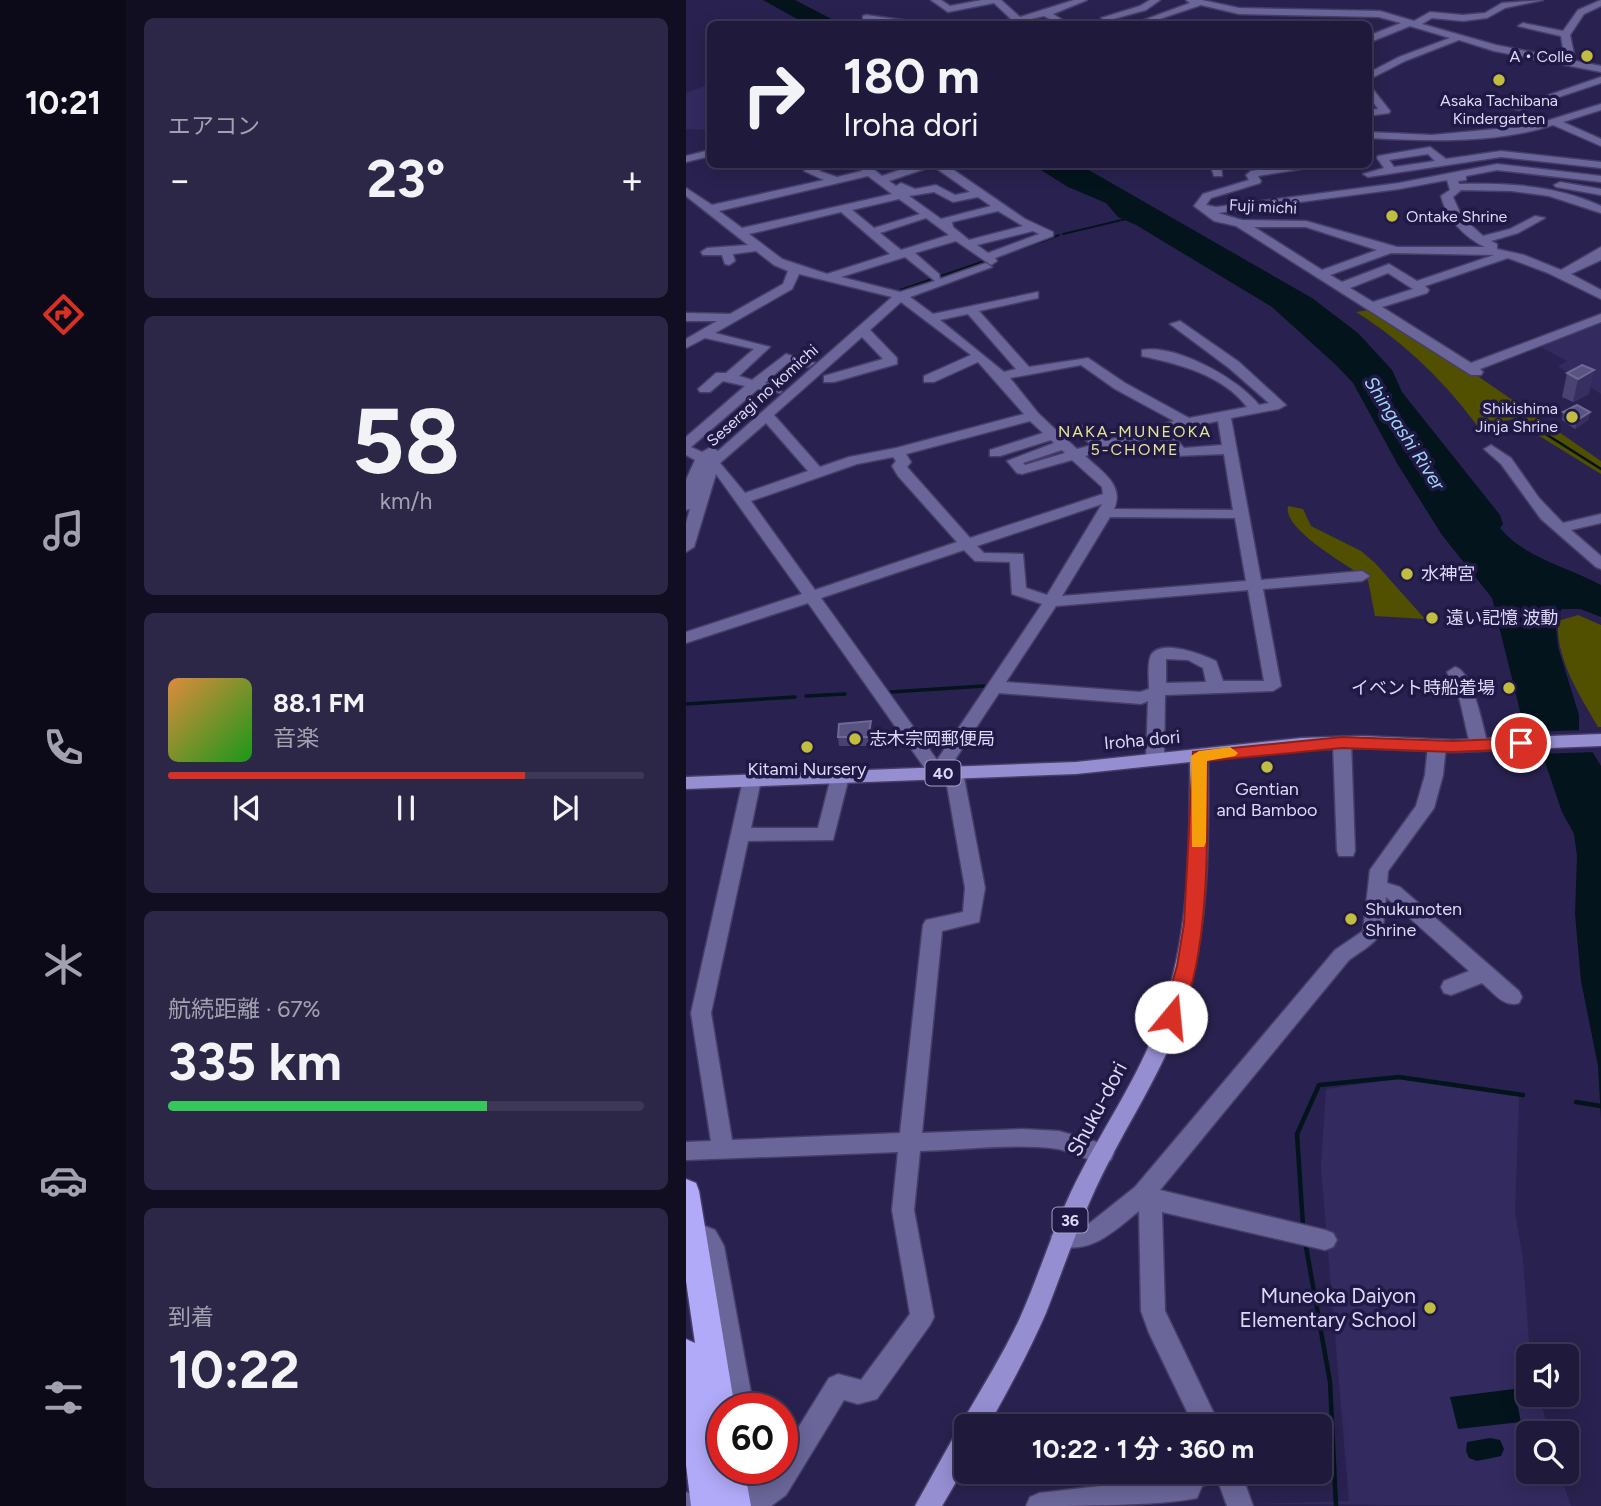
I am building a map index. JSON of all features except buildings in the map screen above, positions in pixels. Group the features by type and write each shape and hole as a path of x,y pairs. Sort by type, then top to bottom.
{"highway":[{"path":"686,1191 692,1231 707,1506"},
{"path":"686,1353 702,1441"},
{"path":"739,1484 750,1503"}],"main road":[{"name":"Iroha dori","path":"686,783 1076,768 1342,742 1437,746 1601,740"},
{"name":"Shuku-dori","path":"980,1414 1027,1328 1063,1237 1163,1037 1186,966 1192,924 1198,834 1199,756"},
{"path":"928,1506 954,1461"}],"street":[{"path":"935,0 948,9 996,0 1018,20"},
{"path":"1013,21 1083,0"},
{"path":"1106,18 1143,8 1156,0"},
{"path":"1331,0 1343,5 1368,8 1455,39 1601,69"},
{"path":"1372,39 1430,15 1462,18 1487,15 1502,6 1539,0"},
{"path":"1145,21 1194,1 1239,11 1380,14"},
{"path":"1565,62 1569,54 1565,34 1581,12 1601,3"},
{"path":"1213,7 1223,17"},
{"path":"1296,21 1301,11"},
{"path":"1045,13 1060,21"},
{"path":"1364,21 1380,14"},
{"path":"866,18 888,21"},
{"path":"1523,26 1565,34"},
{"path":"1372,75 1402,59 1455,39"},
{"path":"1516,108 1601,79"},
{"path":"1372,92 1385,111 1372,113"},
{"path":"1552,96 1587,112"},
{"path":"1372,135 1432,138 1531,129 1601,107"},
{"path":"1554,122 1601,143"},
{"path":"1507,155 1524,147 1601,156"},
{"path":"686,159 707,154"},
{"path":"1368,174 1507,155 1601,165"},
{"path":"1486,157 1497,167"},
{"path":"1453,182 1497,167 1601,179"},
{"path":"815,168 808,171 872,232 935,276"},
{"path":"741,232 836,195 877,174 908,168"},
{"path":"897,294 987,261 1049,234 942,168"},
{"path":"1289,168 1255,173 1251,175 1256,181 1207,196 1200,206 1206,211 1453,182 1515,179 1600,192"},
{"path":"877,174 970,243 987,261"},
{"path":"902,191 952,175"},
{"path":"1453,182 1535,191 1585,202 1601,210"},
{"path":"1453,182 1454,194 1447,196 1448,203 1466,231 1479,241 1510,253"},
{"path":"711,209 836,195 902,191 914,193 936,188 954,199 979,192"},
{"path":"686,191 778,262 795,270 897,294 932,318 980,356 1001,376 1033,416 1109,486 1111,496 1105,513 995,687 946,772"},
{"path":"1585,202 1600,192"},
{"path":"953,232 947,220 1000,206"},
{"name":"Fuji michi","path":"1206,211 1214,218 1238,223 1304,223 1389,250 1469,249 1510,253 1598,290"},
{"path":"872,232 921,217"},
{"path":"1479,241 1514,232 1539,218"},
{"path":"1238,223 1474,370 1601,318"},
{"path":"970,243 1034,227"},
{"path":"829,277 904,254 953,232"},
{"path":"706,252 728,256 760,247"},
{"path":"1322,274 1389,250"},
{"path":"1416,285 1510,253"},
{"path":"1562,274 1600,255"},
{"path":"897,294 935,276 987,261"},
{"path":"864,266 893,287 897,294"},
{"path":"1341,287 1389,268 1423,290 1373,306"},
{"path":"686,344 788,286 795,270"},
{"name":"Seseragi no komichi","path":"686,506 697,466 766,415 863,330 897,294"},
{"name":"Seseragi no komichi","path":"686,547 707,461 776,390 897,294"},
{"path":"932,318 1034,295"},
{"path":"971,309 1025,371"},
{"path":"686,317 730,318"},
{"path":"829,379 892,361 863,330"},
{"path":"703,334 764,348 705,389"},
{"path":"1147,353 1175,339"},
{"path":"995,453 1102,446 1187,422 1279,405 1234,365 1175,339"},
{"path":"1175,339 1224,382 1250,400 1256,410"},
{"path":"1035,355 1045,368"},
{"path":"929,379 980,356"},
{"path":"750,1503 777,1486 838,1386 858,1392 868,1391 922,1317 903,1210 933,925 972,917 975,888 946,772 810,596 725,475 686,447 786,358 808,363"},
{"path":"1001,376 1089,359 1121,386 1187,422"},
{"path":"703,372 776,390"},
{"path":"766,415 817,472"},
{"path":"741,499 854,460 897,453 1033,416"},
{"path":"995,687 1141,698 1168,688 1273,686 1270,653 1253,585 1224,417"},
{"path":"1067,447 1080,429 1102,446"},
{"path":"1160,430 1180,453 1230,449"},
{"path":"1491,449 1498,452 1520,477 1536,505 1559,529 1601,564"},
{"path":"897,453 904,462 899,466 903,472 965,544 980,558 1018,557 1018,591 1051,602 1363,576"},
{"path":"686,638 1111,496"},
{"path":"1105,513 1240,514"},
{"path":"1559,529 1601,518"},
{"path":"1155,760 1158,657 1161,654 1191,655 1210,665 1216,687"},
{"path":"1455,672 1487,745"},
{"path":"1342,742 1346,851"},
{"path":"1063,1237 1082,1238 1094,1233 1143,1194 1342,955 1370,936 1376,925 1380,888 1378,877 1382,863 1418,819 1427,802 1437,746"},
{"path":"741,834 826,835 840,777"},
{"path":"723,1149 701,1013 752,779"},
{"path":"1380,888 1393,892 1512,997"},
{"path":"1451,988 1485,973"},
{"path":"686,1151 1034,1138 1059,1140 1103,1153"},
{"path":"1143,1194 1168,1204 1325,1240"},
{"path":"1143,1194 1152,1216 1153,1311 1157,1325 1201,1414"},
{"path":"692,1231 706,1237 712,1246 739,1393"},
{"path":"750,1503 751,1484"},
{"path":"1039,1506 1188,1489 1190,1484"},
{"path":"1232,1484 1240,1506"}],"shaded area":[{"path":"707,85 707,130 686,129 686,93"},
{"path":"1369,310 1463,366 1601,461 1601,474 1512,419 1491,425 1491,430 1482,432 1425,366 1392,337 1356,312"},
{"path":"1601,320 1601,394 1558,366 1567,361 1535,344"},
{"path":"1288,506 1303,509 1311,526 1361,551 1425,619 1375,616 1368,580 1319,547 1295,526"},
{"path":"1578,615 1601,625 1601,727 1598,727 1576,689 1565,663 1558,635 1558,621"},
{"name":"Muneoka Daiyon Elementary School","path":"1397,1079 1519,1096 1515,1212 1523,1260 1529,1344 1516,1344 1516,1407 1542,1407 1546,1421 1516,1421 1516,1484 1563,1484 1571,1506 1252,1504 1349,1501 1321,1167 1326,1089"}],"water":[{"path":"763,0 795,0 835,21 801,21"},
{"name":"Shingashi River","path":"1038,168 1085,168 1312,298 1358,333 1392,370 1402,392 1500,515 1503,524 1500,528 1510,539 1534,555 1601,585 1601,617 1580,609 1562,609 1555,618 1558,647 1579,715 1579,730 1601,766 1601,1119 1598,1066 1581,981 1575,914 1577,856 1574,834 1562,812 1543,756 1521,715 1492,598 1442,535 1398,465 1353,383 1336,365 1272,307 1136,225 1118,217 1106,203 1068,187"},
{"path":"1514,1389 1521,1421 1458,1429 1450,1397"},
{"path":"1490,1438 1500,1440 1504,1449 1501,1456 1477,1461 1469,1458 1466,1451 1467,1442"}],"pier":[{"path":"1583,730 1596,752 1538,754 1527,732"}],"waterway":[{"path":"1063,234 1126,219"},
{"path":"1040,242 1059,235"},
{"path":"1008,253 1045,240"},
{"path":"901,290 988,260"},
{"path":"1497,408 1514,414 1601,469"},
{"path":"890,692 984,686"},
{"path":"806,696 845,694"},
{"path":"686,704 795,697"},
{"path":"1303,1226 1297,1134 1319,1085 1399,1077 1523,1095"},
{"path":"1576,1102 1601,1106"},
{"path":"1305,1241 1330,1382 1336,1506"}],"slow traffic":[{"path":"1198,842 1199,756 1230,753"}],"place":[{"name":"A・Colle","path":"1587,56"},
{"name":"Asaka Tachibana Kindergarten","path":"1499,80"},
{"name":"Ontake Shrine","path":"1392,216"},
{"name":"Shikishima Jinja Shrine","path":"1572,417"},
{"name":"水神宮","path":"1407,574"},
{"name":"遠い記憶 波動","path":"1432,618"},
{"name":"イベント時船着場","path":"1509,688"},
{"name":"志木宗岡郵便局","path":"855,739"},
{"name":"Kitami Nursery","path":"807,747"},
{"name":"Gentian and Bamboo","path":"1267,767"},
{"name":"Shukunoten Shrine","path":"1351,919"},
{"name":"Muneoka Daiyon Elementary School","path":"1430,1308"}],"district":[{"name":"NAKA-MUNEOKA 5-CHOME","path":"1135,440"}],"route":[{"path":"1171,1017 1190,944 1200,799 1199,756 1342,742 1453,746 1521,743"}]}
